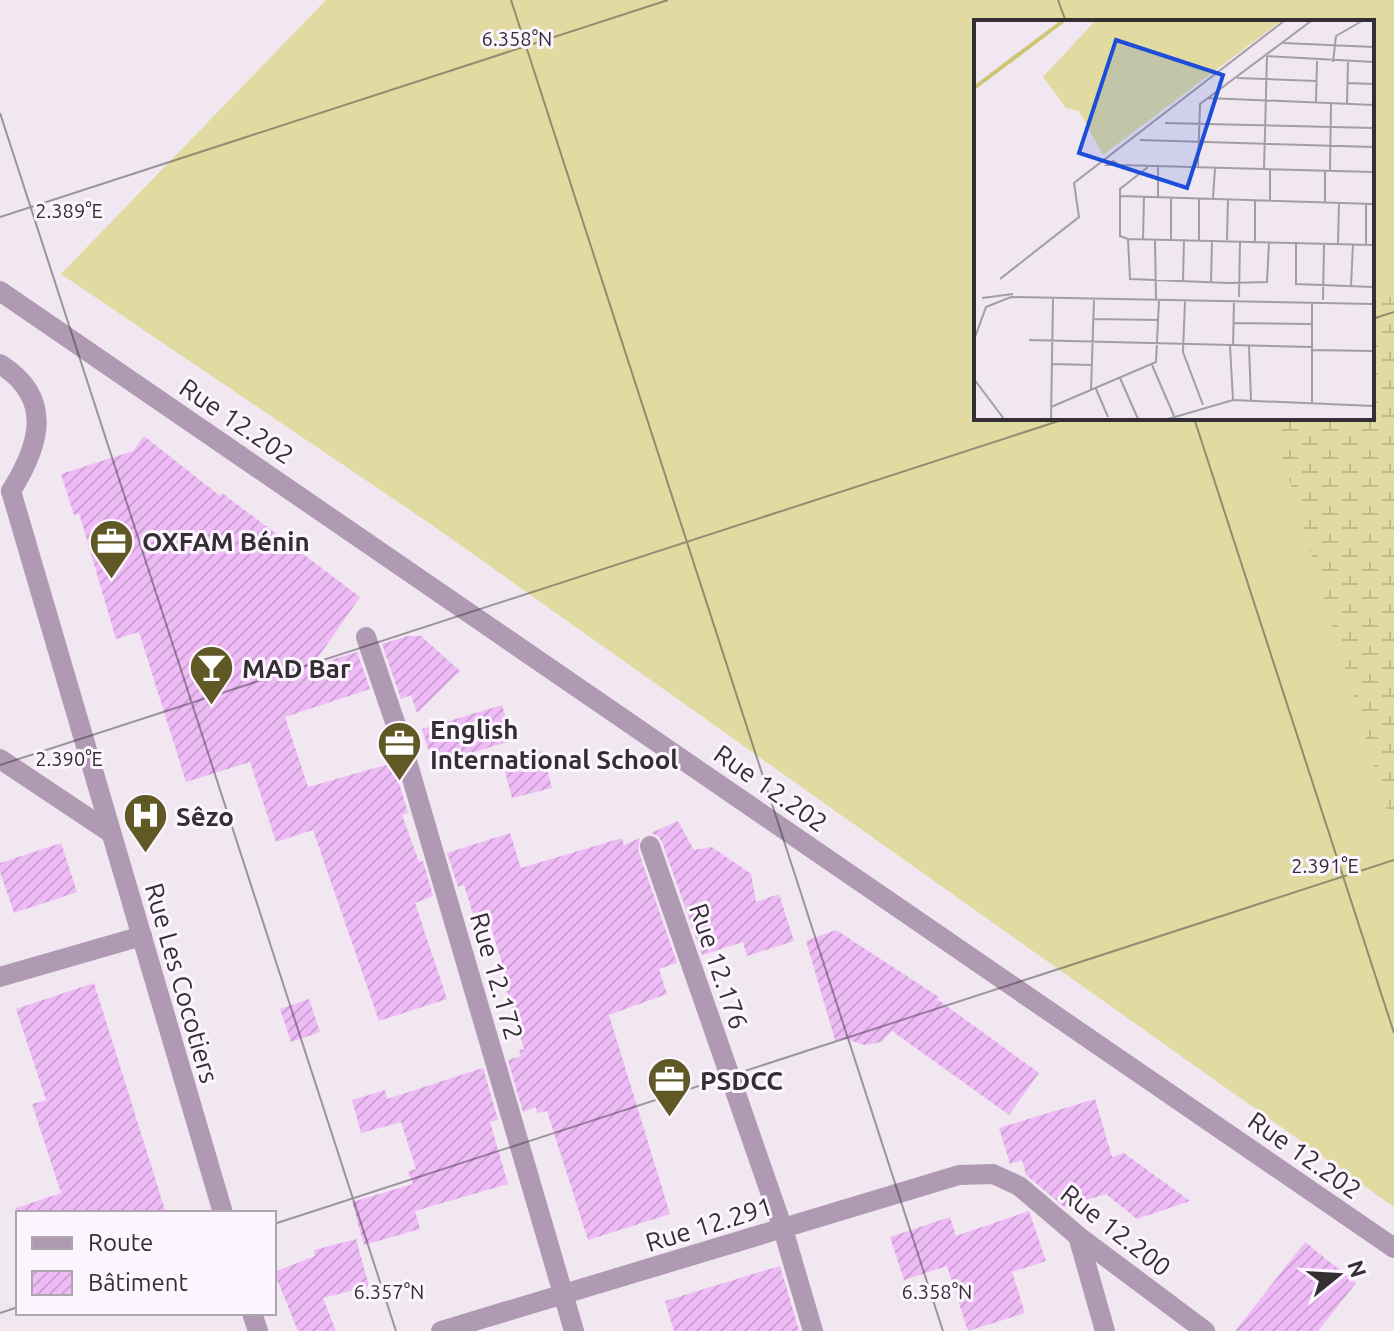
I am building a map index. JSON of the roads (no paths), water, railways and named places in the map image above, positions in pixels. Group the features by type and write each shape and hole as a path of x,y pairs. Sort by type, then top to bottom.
{"street":[{"name":"Rue 12.202","path":"0,291 1394,1248"},
{"path":"0,364 22,382 36,406 37,433 27,466 5,488"},
{"name":"Rue Les Cocotiers","path":"5,488 222,1211"},
{"name":"Rue 12.172","path":"366,637 399,734 574,1331"},
{"path":"0,759 111,833"},
{"name":"Rue 12.176","path":"650,846 783,1229 813,1331"},
{"path":"0,977 142,936"},
{"name":"Rue 12.291","path":"441,1331 959,1175 993,1174"},
{"name":"Rue 12.200","path":"993,1174 1019,1186 1078,1236 1205,1331"},
{"path":"1078,1236 1105,1331"}],"place":[{"name":"OXFAM Bénin","path":"111,580"},
{"name":"MAD Bar","path":"211,707"},
{"name":"English International School","path":"399,783"},
{"name":"Sêzo","path":"145,855"},
{"name":"PSDCC","path":"669,1119"}]}
